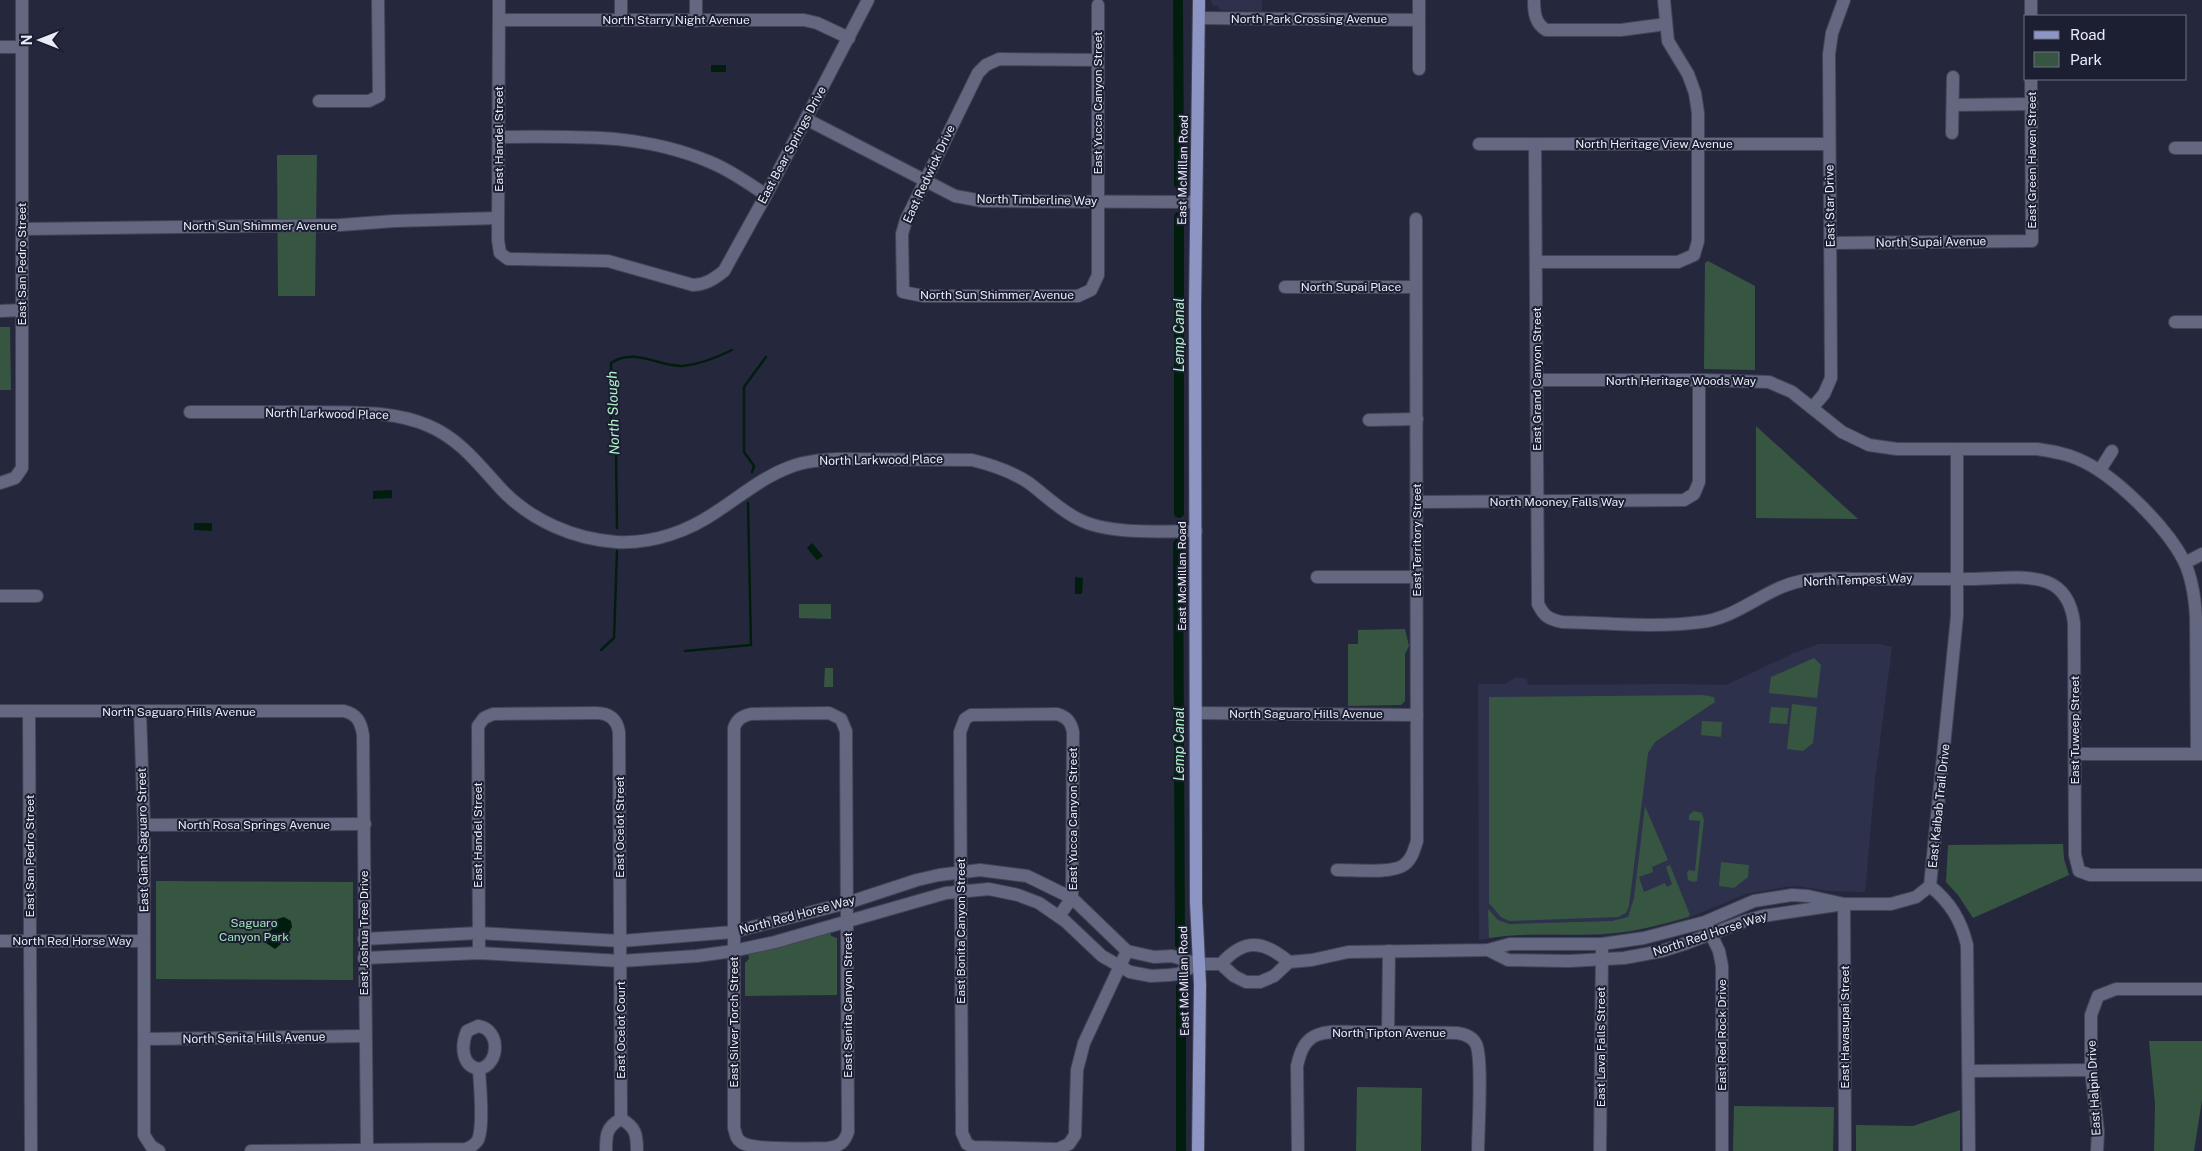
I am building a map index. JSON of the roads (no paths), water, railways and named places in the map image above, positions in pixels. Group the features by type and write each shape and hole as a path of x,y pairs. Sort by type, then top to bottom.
{"main road":[{"name":"East McMillan Road","path":"1198,1151 1196,202 1199,0"}],"street":[{"name":"East San Pedro Street","path":"0,483 15,478 22,468 22,0"},
{"path":"319,101 369,101 379,96 378,0"},
{"name":"East Handel Street","path":"499,0 498,249 502,256"},
{"path":"620,0 620,20"},
{"path":"696,0 696,21"},
{"name":"East Bear Springs Drive","path":"502,256 516,259 608,260 692,285 714,280 724,271 868,0"},
{"path":"1419,0 1419,69"},
{"path":"1534,0 1534,11 1538,22 1546,30 1621,30 1666,24"},
{"path":"1536,262 1678,262 1694,255 1698,241 1698,144 1695,93 1688,74 1668,41 1664,0"},
{"name":"East Star Drive","path":"1812,408 1824,394 1831,378 1830,45 1844,0"},
{"path":"2031,0 2031,15"},
{"name":"East Yucca Canyon Street","path":"1091,290 1098,275 1098,5"},
{"name":"North Park Crossing Avenue","path":"1199,18 1419,20"},
{"name":"North Starry Night Avenue","path":"499,20 804,20 817,23 849,38"},
{"path":"0,47 22,47"},
{"name":"East Redwick Drive","path":"902,292 902,234 906,220 978,73 986,64 999,59 1098,60"},
{"path":"1952,133 1953,77"},
{"name":"East Green Haven Street","path":"2032,80 2032,241"},
{"path":"1953,105 2032,104"},
{"name":"North Timberline Way","path":"806,119 955,196 982,201 1098,200 1196,202"},
{"path":"499,137 618,138 672,148 712,162 766,194"},
{"name":"North Heritage View Avenue","path":"1479,144 1829,144"},
{"name":"East Grand Canyon Street","path":"1535,144 1538,604 1542,614"},
{"path":"2175,148 2202,148"},
{"name":"North Sun Shimmer Avenue","path":"22,229 340,225 394,221 498,218"},
{"name":"East Territory Street","path":"1337,870 1391,869 1402,866 1409,860 1417,841 1416,219"},
{"name":"North Supai Avenue","path":"1830,243 2032,241"},
{"name":"North Supai Place","path":"1285,287 1416,287"},
{"name":"North Sun Shimmer Avenue","path":"902,292 923,296 1078,296 1091,290"},
{"path":"0,310 22,310"},
{"path":"2175,322 2202,322"},
{"name":"North Heritage Woods Way","path":"1537,380 1769,382 1792,392 1842,432 1869,445 1897,449 2037,449 2054,451 2077,458 2100,470 2136,502 2166,533 2185,563 2194,595 2196,617 2199,754"},
{"name":"North Mooney Falls Way","path":"1417,502 1679,501 1694,494 1699,482 1699,380"},
{"name":"North Larkwood Place","path":"190,412 360,413 385,414 410,419 430,426 454,441 503,491 535,517 568,532 608,541 640,541 682,530 700,522 752,487 788,468 817,460 838,459 972,460 1010,472 1088,524 1119,529 1196,531"},
{"path":"1368,420 1417,419"},
{"name":"East Kaibab Trail Drive","path":"1957,449 1956,635 1930,886 1952,908 1963,927 1967,945 1970,1071 1969,1151"},
{"path":"2100,470 2112,451"},
{"path":"2185,563 2202,554"},
{"path":"1317,577 1417,577"},
{"name":"North Tempest Way","path":"1542,614 1549,620 1562,622 1700,623 1721,619 1774,591 1801,580 1837,578 2031,579 2046,582 2062,592"},
{"name":"East Tuweep Street","path":"2062,592 2073,610 2074,624 2075,855 2079,871 2090,875 2202,875"},
{"path":"0,596 37,596"},
{"name":"North Saguaro Hills Avenue","path":"0,711 344,711 357,717"},
{"name":"East San Pedro Street","path":"29,712 31,1151"},
{"name":"East Giant Saguaro Street","path":"140,712 144,826 144,1135 155,1149"},
{"name":"East Ocelot Street","path":"484,718 493,714 596,713 610,716 617,723 619,732 621,941"},
{"name":"East Senita Canyon Street","path":"737,721 742,716 751,714 829,713 841,719 846,731 848,1132 845,1141 839,1146 828,1148 756,1148 741,1142"},
{"name":"East Bonita Canyon Street","path":"1068,719 1057,714 977,714 966,719 960,732 962,1133 967,1144 979,1148 1058,1149 1069,1144 1075,1135 1076,1070 1084,1043 1119,967"},
{"name":"North Saguaro Hills Avenue","path":"1196,714 1417,715"},
{"name":"East Joshua Tree Drive","path":"357,717 362,725 363,735 364,1036 367,1150"},
{"name":"East Handel Street","path":"478,953 477,730 484,718"},
{"name":"East Yucca Canyon Street","path":"1059,916 1072,898 1074,732 1068,719"},
{"name":"East Silver Torch Street","path":"737,721 732,740 734,1128 736,1137 741,1142"},
{"path":"2075,754 2199,754"},
{"name":"North Rosa Springs Avenue","path":"144,826 364,824"},
{"name":"North Red Horse Way","path":"364,939 478,933 621,941 733,932 847,903 917,880 961,872 999,871 1027,876 1072,898 1127,951 1154,957 1172,956 1198,964 1221,964"},
{"name":"North Red Horse Way","path":"1488,950 1508,960 1602,960 1662,951 1763,916 1844,904 1891,904 1916,897 1930,886"},
{"name":"North Red Horse Way","path":"364,958 478,953 620,961 733,951 775,942 961,890 989,889 1018,895 1039,903 1059,916 1102,956 1119,967 1141,975 1178,974 1198,964"},
{"name":"North Red Horse Way","path":"1288,962 1312,960 1348,952 1488,950 1510,944 1602,944 1644,938 1705,922 1754,901 1808,896 1844,904"},
{"name":"East Havasupai Street","path":"1844,904 1845,1151"},
{"name":"East Red Rock Drive","path":"1705,922 1719,951 1722,966 1722,1151"},
{"name":"North Red Horse Way","path":"0,942 144,941"},
{"name":"East Ocelot Court","path":"621,941 621,1119"},
{"name":"East Lava Falls Street","path":"1600,1151 1602,944"},
{"path":"1250,945 1268,947 1288,962 1274,976 1260,982 1246,982 1234,976 1221,964 1234,951 1250,945"},
{"path":"1119,967 1127,951"},
{"path":"1388,1032 1389,951"},
{"name":"East Halpin Drive","path":"2097,1151 2098,1132 2091,1070 2091,1015 2098,996 2116,989 2202,989"},
{"name":"North Tipton Avenue","path":"1298,1151 1297,1066 1300,1053 1306,1042 1316,1035 1328,1032 1388,1032 1457,1033 1465,1034 1472,1039 1477,1046 1479,1054 1478,1151"},
{"name":"North Senita Hills Avenue","path":"144,1039 364,1036"},
{"path":"251,1151 466,1149 473,1146 478,1140 480,1130 479,1069"},
{"path":"1970,1071 2091,1070"},
{"path":"606,1151 608,1130 621,1119 631,1124 636,1132 637,1151"}],"waterway":[{"name":"Lemp Canal","path":"1178,0 1179,184"},
{"name":"Lemp Canal","path":"1179,217 1179,513"},
{"name":"North Slough","path":"617,528 616,448 611,436 611,363 620,359 638,357 674,366 683,366 696,364 732,350"},
{"name":"North Slough","path":"752,472 754,466 744,452 744,387 766,357"},
{"name":"North Slough","path":"685,651 751,645 748,503"},
{"name":"Lemp Canal","path":"1178,544 1180,945"},
{"name":"North Slough","path":"601,650 614,638 617,551"},
{"name":"Lemp Canal","path":"1181,987 1181,1151"}],"park label":[{"name":"Saguaro Canyon Park","path":"254,930"}]}
